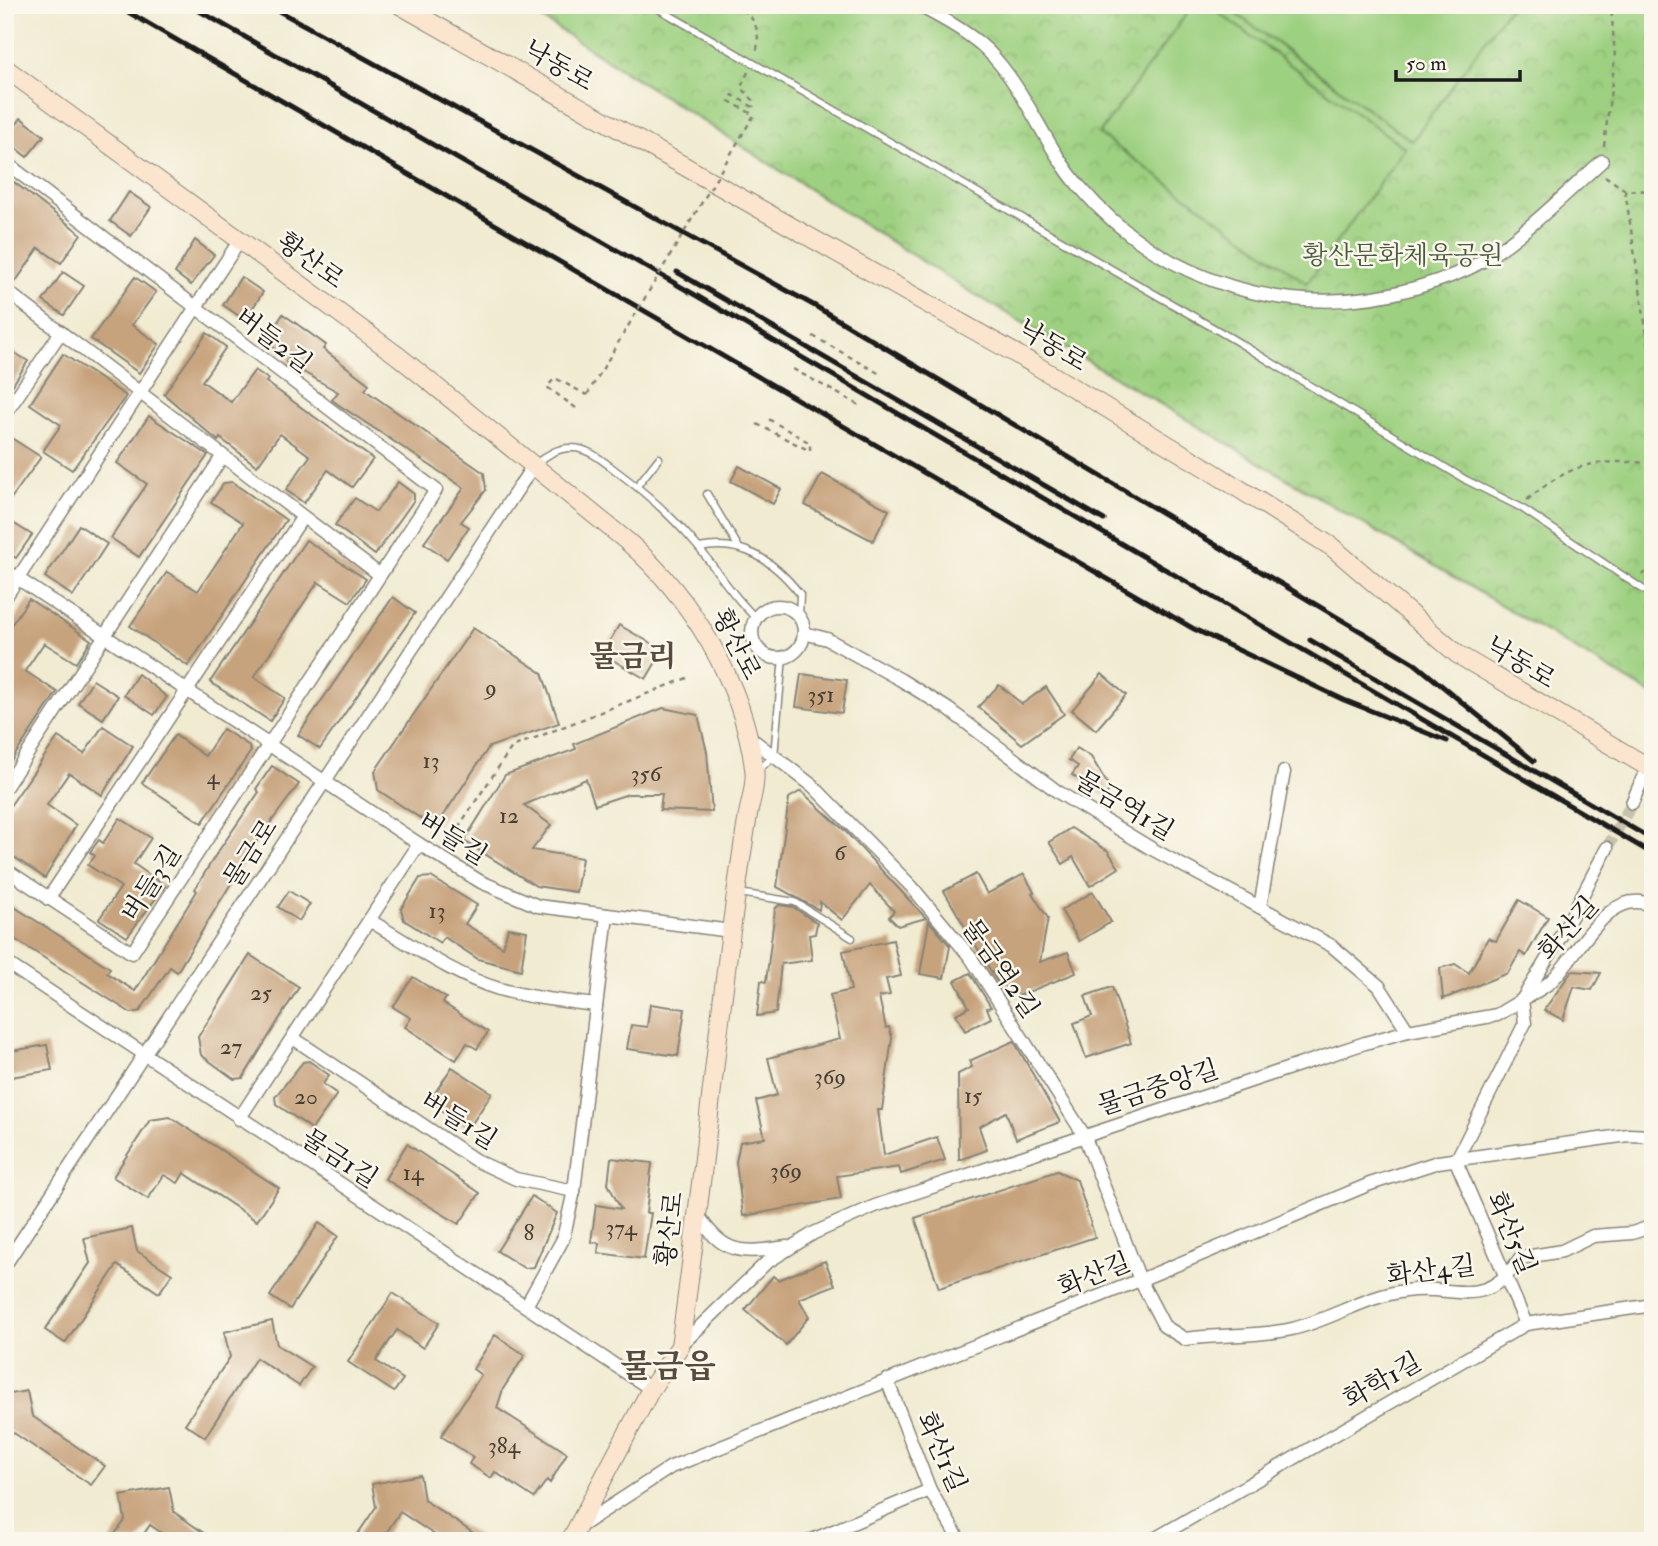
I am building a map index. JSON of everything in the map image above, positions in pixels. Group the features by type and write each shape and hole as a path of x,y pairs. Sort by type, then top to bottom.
{"main road":[{"name":"낙동로","path":"400,5 1020,356 1194,461 1332,547 1457,654 1650,769"},
{"name":"황산로","path":"5,68 398,356 654,564 686,603 716,654 749,737 755,772 731,931 680,1346 652,1389 573,1535"}],"street":[{"path":"917,5 942,17 988,51 1024,100 1078,185 1123,230 1174,264 1241,290 1299,300 1352,300 1390,295 1437,281 1483,261 1521,233 1602,161"},
{"name":"버들2길","path":"5,162 436,490 267,744"},
{"path":"5,597 240,240"},
{"path":"5,290 380,575"},
{"path":"5,414 61,332"},
{"path":"5,788 222,457"},
{"name":"물금로","path":"5,1265 533,466"},
{"path":"48,899 302,518"},
{"name":"버들길","path":"5,570 419,845 508,896 538,906 731,931"},
{"path":"777,606 785,607 799,617 804,634 797,649 783,657 766,655 754,643 752,626 761,612 777,606"},
{"name":"물금역1길","path":"804,634 827,639 901,680 947,709 1058,792 1152,849 1332,946 1379,986 1408,1031"},
{"name":"물금역2길","path":"749,737 813,786 912,887 971,958 1084,1135 1140,1280 1164,1326"},
{"name":"버들3길","path":"5,869 132,953 267,744"},
{"path":"1632,803 1650,769"},
{"path":"1260,907 1284,772"},
{"path":"239,1119 419,845"},
{"path":"1456,1161 1525,1023 1522,1000 1562,934 1607,848"},
{"name":"화산길","path":"1522,1000 1552,981 1578,943 1620,905 1643,901 1653,906"},
{"path":"526,1306 563,1239 574,1191 607,915"},
{"path":"369,919 461,973 496,988 532,997 596,1005"},
{"name":"물금1길","path":"5,962 145,1053 239,1119 652,1389"},
{"name":"물금중앙길","path":"680,1346 722,1303 791,1246 875,1206 1084,1135 1408,1031 1497,1015 1522,1000"},
{"name":"버들1길","path":"293,1038 475,1160 516,1179 574,1191"},
{"name":"화산길","path":"573,1535 671,1467 1140,1280 1370,1184 1438,1162 1628,1135 1653,1136"},
{"name":"화산5길","path":"1456,1161 1526,1324"},
{"path":"697,1213 710,1234 732,1250 753,1253 791,1246"},
{"name":"화산4길","path":"1164,1326 1185,1339 1216,1335 1264,1335 1296,1328 1405,1290 1477,1292 1507,1279 1520,1258 1562,1251 1593,1236 1632,1233 1653,1226"},
{"name":"화학1길","path":"1151,1541 1526,1324 1653,1305"},
{"name":"화산1길","path":"887,1380 930,1490 960,1541"},
{"path":"810,1541 930,1490"}],"lane":[{"path":"652,5 1219,331 1466,480 1520,507 1653,596"},
{"path":"533,466 556,450 584,450 636,486 699,548 733,596 756,618"},
{"path":"636,486 659,458"},
{"path":"707,494 738,546"},
{"path":"699,548 718,544 738,546 765,560 787,578 800,594 799,617"},
{"path":"755,772 774,756 783,657"},
{"path":"736,893 795,902 852,938"}],"path":[{"path":"1611,5 1615,57 1602,161 1607,179 1625,190 1653,191"},
{"path":"576,408 547,387 555,378 587,395 754,116 729,101 733,95 753,107"},
{"path":"1625,190 1653,375"},
{"path":"813,336 880,374"},
{"path":"793,369 859,405"},
{"path":"757,424 810,452 810,443 765,417"},
{"path":"1520,507 1556,476 1604,461 1653,463"},
{"path":"439,856 512,747 687,678"}],"green space":[{"name":"황산문화체육공원","path":"521,5 1653,5 1653,695 959,285"},
{"path":"1193,5 1208,5 1405,148 1307,283 1099,134"},
{"path":"1224,5 1511,5 1412,141"}],"building":[{"path":"21,118 44,136 27,157 5,140"},
{"path":"14,182 81,234 61,263 39,248 16,281 5,273 5,192"},
{"path":"129,192 151,207 131,236 110,221"},
{"path":"195,240 214,255 191,285 175,273"},
{"path":"63,272 84,286 64,315 43,301"},
{"path":"135,277 156,292 132,325 159,344 139,373 91,339"},
{"path":"241,277 263,292 245,320 223,305"},
{"path":"283,314 326,345 323,349 369,384 365,390 484,473 486,490 461,522 469,527 447,559 424,543 464,488 332,400 338,392 286,362 289,357 265,342"},
{"path":"207,333 226,347 202,381 231,402 255,370 268,379 266,382 373,459 352,487 328,470 304,503 286,490 310,456 280,434 257,466 220,438 218,441 164,394"},
{"path":"5,347 28,361 5,397"},
{"path":"63,354 126,396 72,470 43,451 61,425 30,404"},
{"path":"149,416 208,455 139,557 111,538 147,484 117,463"},
{"path":"5,434 41,457 5,507"},
{"path":"739,466 781,489 773,504 731,481"},
{"path":"822,474 889,510 873,541 805,505"},
{"path":"232,482 286,520 188,666 130,626 167,572 198,591 243,523 211,502 224,483"},
{"path":"398,482 414,494 414,500 375,555 335,525 355,498 376,512"},
{"path":"5,518 32,535 16,558 5,551"},
{"path":"79,525 107,544 73,596 45,577"},
{"path":"306,540 366,579 350,602 318,582 254,677 285,698 270,721 210,682"},
{"path":"393,597 415,613 320,749 298,735"},
{"path":"29,599 91,640 76,663 44,643 25,671 57,692 5,770 5,634"},
{"path":"619,625 663,650 646,679 602,654"},
{"path":"473,628 542,673 559,723 489,747 435,828 378,790 375,771"},
{"path":"138,674 167,697 154,715 124,695"},
{"path":"801,674 847,680 842,713 796,707"},
{"path":"1102,674 1126,695 1096,730 1072,710"},
{"path":"93,680 118,696 103,719 78,703"},
{"path":"999,685 1022,704 1046,687 1064,714 1022,744 978,707"},
{"path":"663,708 698,715 707,752 712,812 660,810 662,794 628,794 595,805 586,779 524,805 551,825 532,850 582,858 576,892 536,886 464,841 505,775 576,749 574,744"},
{"path":"103,726 133,746 102,795 69,773 47,805 76,825 45,878 5,851 5,813 58,737 84,754"},
{"path":"223,729 248,745 251,751 202,823 142,783 175,735 205,756"},
{"path":"1077,748 1091,757 1110,788 1105,797 1072,775 1078,766 1069,760"},
{"path":"272,766 299,784 257,841 177,972 170,967 140,1011 131,1013 5,933 5,901 110,968 107,973 135,991 197,891 195,889 215,856 259,792 256,789"},
{"path":"801,791 845,831 926,918 898,926 889,917 894,911 870,885 842,920 820,902 819,910 777,887 789,798"},
{"path":"120,818 151,838 134,864 165,886 127,937 99,919 121,887 88,865 95,856 90,852 99,840 103,843"},
{"path":"1071,828 1108,851 1119,868 1090,886 1073,857 1063,864 1049,842"},
{"path":"976,874 987,894 1024,874 1048,918 1040,962 1068,952 1076,973 1018,996 1002,990 944,891"},
{"path":"431,877 477,905 465,924 503,947 508,928 527,931 521,970 478,959 444,937 440,943 404,920 401,909 420,878"},
{"path":"289,891 310,904 299,921 278,907"},
{"path":"1093,892 1111,922 1079,941 1061,910"},
{"path":"1519,900 1548,917 1526,956 1520,952 1508,973 1443,999 1440,968 1455,964 1469,973 1488,938 1496,941"},
{"path":"779,905 793,907 817,923 815,934 809,935 812,960 781,964 776,1013 757,1016 761,981 766,982 775,909"},
{"path":"929,921 950,946 944,978 920,974"},
{"path":"893,940 901,976 886,979 890,995 879,997 886,1028 889,1027 892,1038 882,1110 878,1110 884,1155 937,1137 945,1160 901,1174 899,1167 837,1176 841,1199 743,1216 736,1162 740,1142 765,1138 756,1101 777,1095 768,1058 840,1039 830,995 851,990 843,951"},
{"path":"250,955 299,987 243,1078 234,1079 201,1055 198,1037"},
{"path":"1572,971 1601,973 1592,990 1574,987 1563,1020 1544,1010"},
{"path":"970,973 991,1007 987,1008 991,1018 965,1031 956,1014 969,1007 955,981"},
{"path":"413,977 446,998 443,1003 488,1032 477,1049 467,1043 456,1060 405,1027 411,1018 393,1007"},
{"path":"1112,987 1131,1043 1086,1058 1074,1023 1092,1016 1085,996"},
{"path":"650,1004 685,1009 678,1056 627,1049 631,1025 647,1027"},
{"path":"1014,1041 1060,1122 1016,1139 1006,1112 979,1127 987,1150 959,1160 958,1074 972,1067 969,1061"},
{"path":"47,1045 52,1070 5,1078 5,1052"},
{"path":"309,1061 329,1075 323,1084 337,1094 312,1129 276,1104 275,1097 303,1062"},
{"path":"452,1067 492,1093 469,1128 429,1102"},
{"path":"170,1117 279,1188 257,1221 184,1173 178,1183 164,1175 148,1199 113,1177 150,1120"},
{"path":"407,1144 480,1193 459,1224 385,1179"},
{"path":"611,1158 652,1163 646,1213 651,1213 644,1259 598,1253 599,1243 591,1242 596,1205 621,1209 608,1184"},
{"path":"1057,1171 1077,1180 1095,1237 939,1288 915,1218"},
{"path":"532,1196 557,1213 534,1267 524,1268 497,1251"},
{"path":"319,1223 338,1236 290,1309 270,1296"},
{"path":"132,1228 137,1251 172,1274 159,1293 117,1265 65,1343 45,1330 90,1263 84,1238"},
{"path":"825,1261 835,1285 799,1299 809,1317 786,1345 745,1310 773,1276 778,1280"},
{"path":"393,1293 439,1323 423,1348 397,1330 376,1361 403,1379 394,1392 348,1362"},
{"path":"272,1321 277,1345 312,1367 299,1386 256,1358 205,1437 185,1424 230,1357 224,1332"},
{"path":"495,1335 525,1355 503,1389 497,1408 567,1453 550,1483 547,1480 534,1498 495,1472 491,1478 469,1464 473,1457 441,1436 481,1375 473,1369"},
{"path":"27,1391 32,1416 105,1466 91,1485 5,1427 5,1395"},
{"path":"420,1475 424,1500 485,1541 444,1541 400,1512 381,1541 353,1541 376,1507 372,1484"},
{"path":"169,1487 174,1512 215,1541 173,1541 150,1525 139,1541 110,1541 125,1520 121,1496"}],"tunnel":[{"path":"1607,848 1632,803"}],"railway":[{"path":"116,5 1194,629 1344,700 1447,741"},
{"path":"189,5 697,296 1653,854"},
{"path":"268,5 815,306 1414,663 1534,761"},
{"path":"677,272 1104,520"},
{"path":"1310,640 1653,840"}],"district":[{"name":"물금리","path":"633,656"},
{"name":"물금읍","path":"668,1365"}]}
